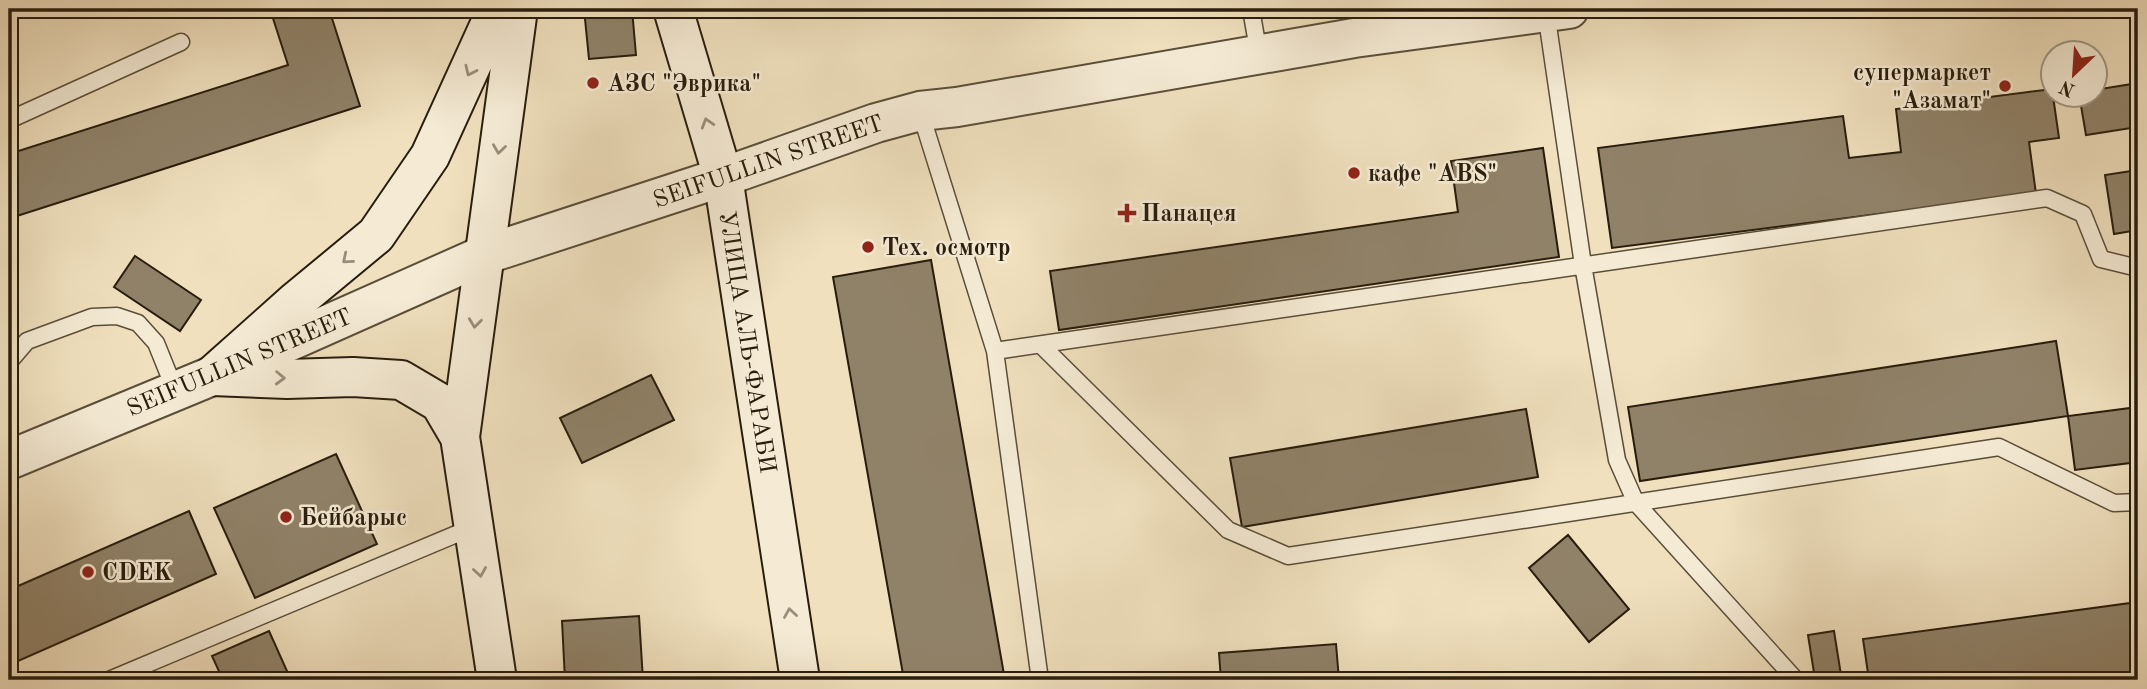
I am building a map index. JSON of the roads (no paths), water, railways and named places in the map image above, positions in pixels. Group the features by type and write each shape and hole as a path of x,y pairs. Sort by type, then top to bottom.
{"main road":[{"path":"212,376 376,235 430,156 497,9"},
{"path":"497,680 460,437 518,9"},
{"name":"УЛИЦА АЛЬ-ФАРАБИ","path":"673,9 723,177 800,680"},
{"name":"SEIFULLIN STREET","path":"9,460 212,376 484,255 723,177 876,123 920,111 957,107 1354,38 1557,10"},
{"path":"212,376 401,380 440,403 460,437"}],"lane":[{"path":"1251,9 1259,55"},
{"path":"1557,10 1583,265 1618,460 1636,503 1796,680"},
{"path":"9,120 181,41"},
{"path":"920,111 995,351 1040,680"},
{"path":"995,351 2047,198 2083,214 2101,259 2138,268"},
{"path":"9,362 27,341 92,317 117,316 138,323 156,343 175,390"},
{"path":"1041,345 1228,530 1289,556 1999,447 2114,503 2138,502"},
{"path":"109,680 472,527"},
{"path":"148,664 155,680"}],"place":[{"name":"АЗС \"Эврика\"","path":"593,83"},
{"name":"супермаркет \"Азамат\"","path":"2005,86"},
{"name":"кафе \"ABS\"","path":"1354,173"},
{"name":"Панацея","path":"1127,213"},
{"name":"Тех. осмотр","path":"868,247"},
{"name":"Бейбарыс","path":"286,517"},
{"name":"CDEK","path":"88,572"}]}
